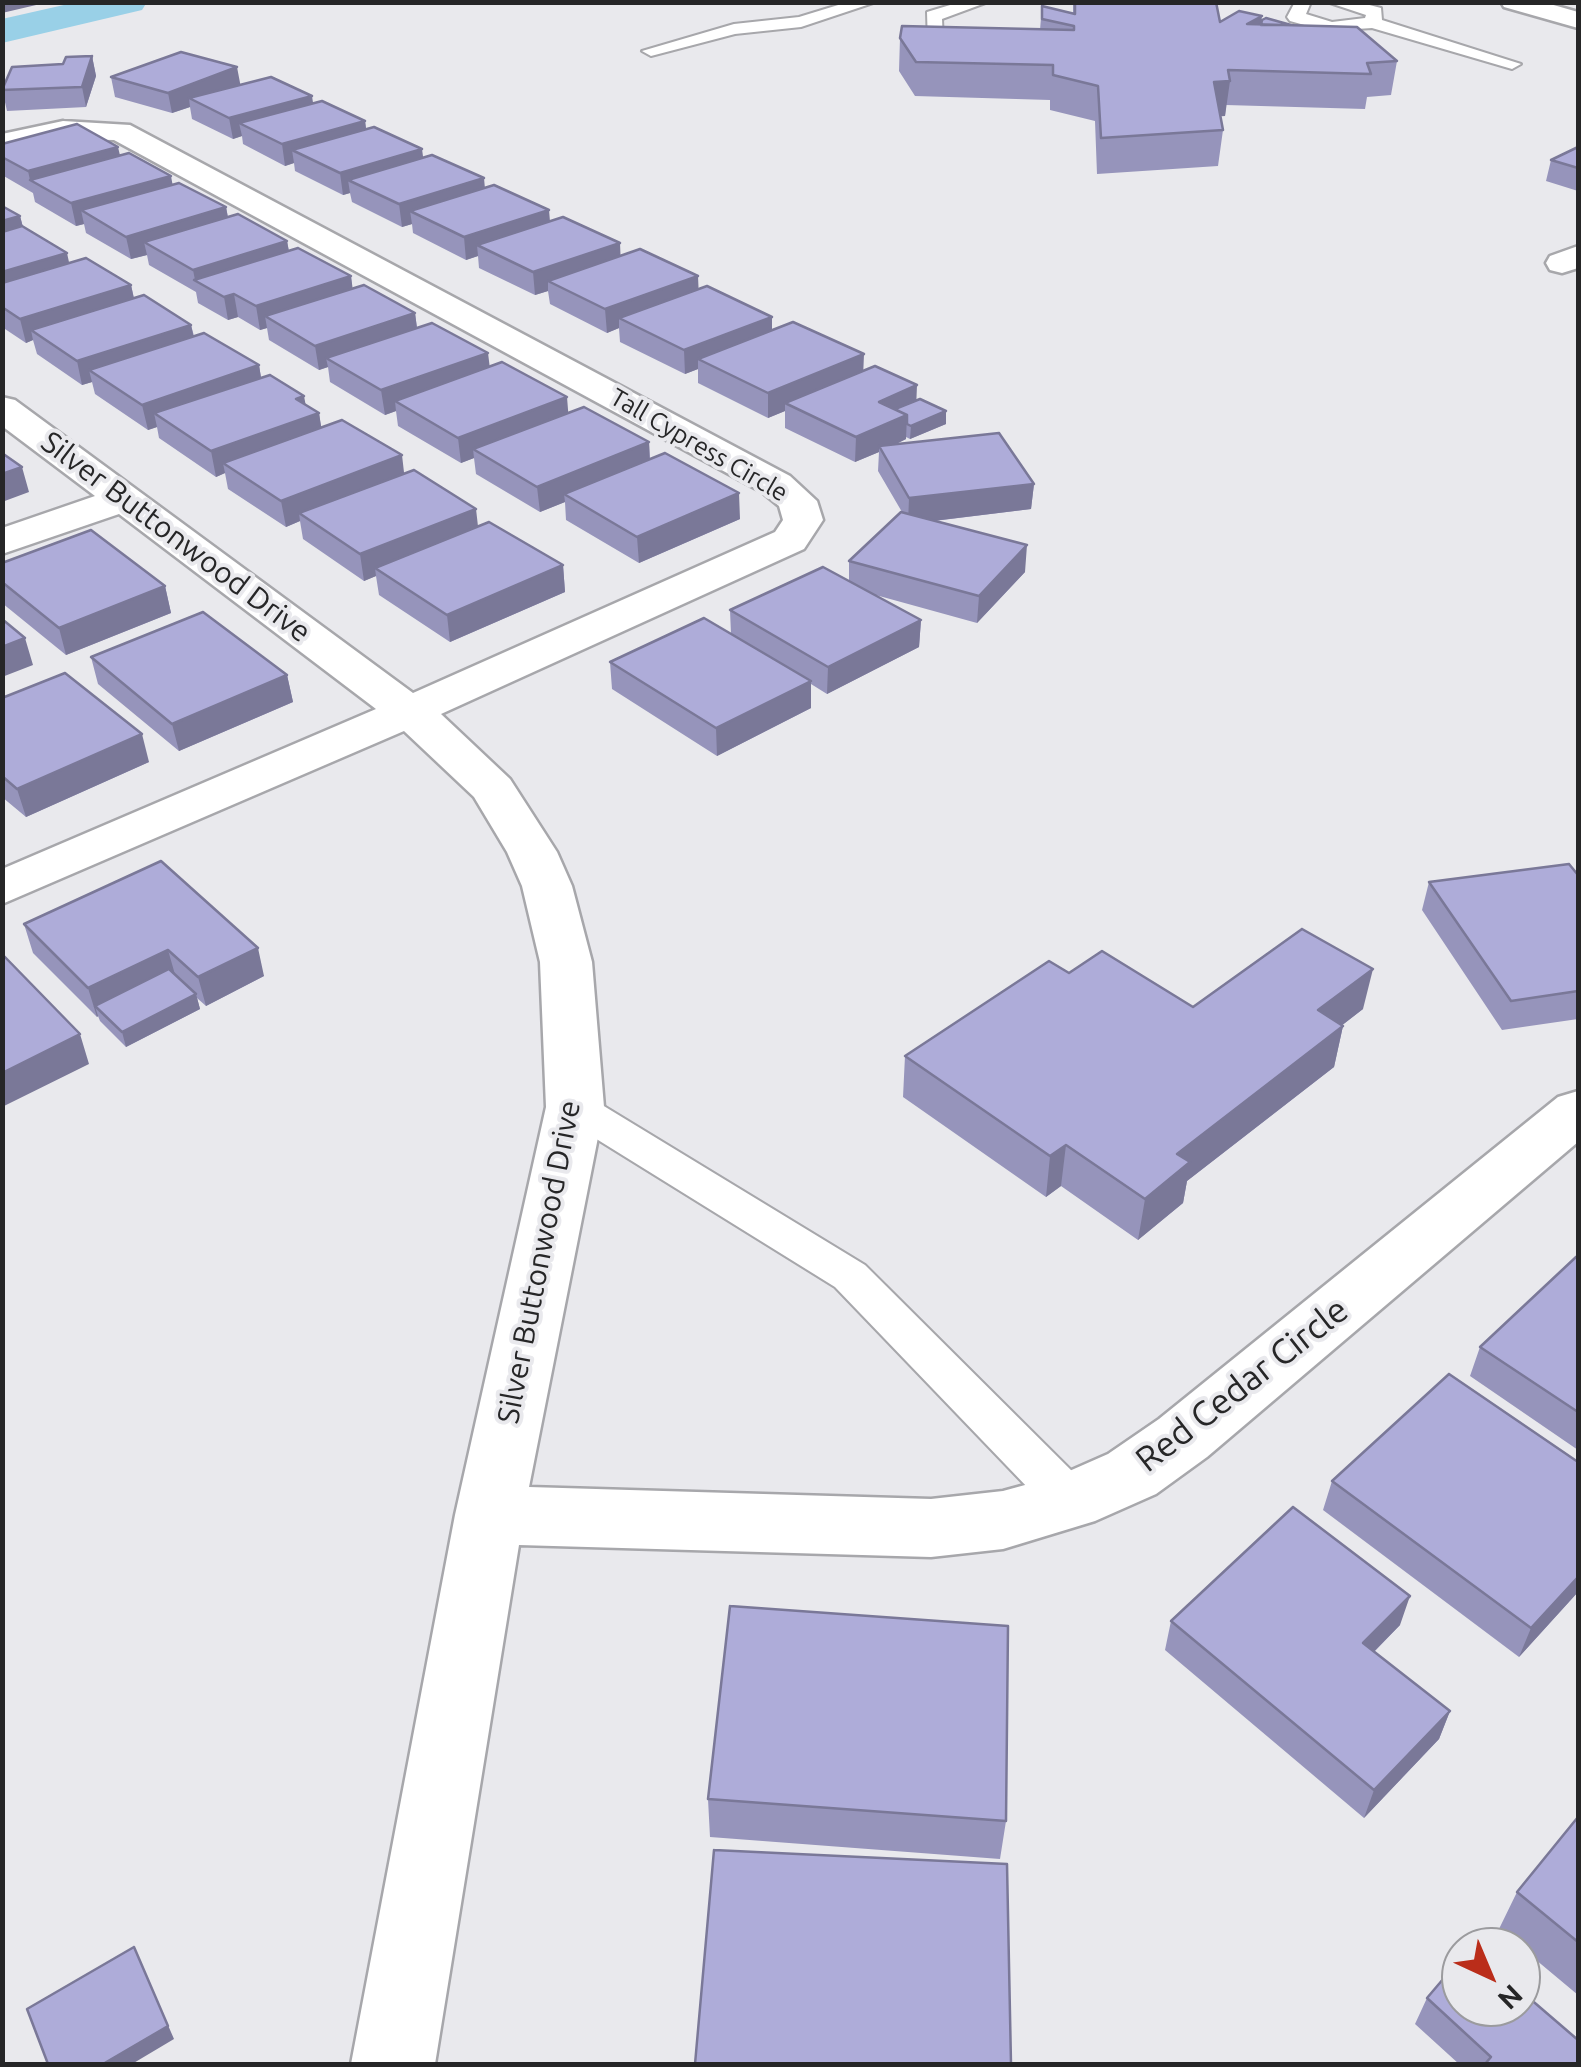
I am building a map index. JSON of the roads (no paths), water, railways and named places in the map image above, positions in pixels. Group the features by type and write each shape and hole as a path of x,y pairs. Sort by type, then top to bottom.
{"street":[{"path":"1513,2 1578,20"},
{"name":"Tall Cypress Circle","path":"2,142 63,130 120,132 759,474 797,501 802,520 790,540 411,711 2,888"},
{"name":"Silver Buttonwood Drive","path":"2,408 411,711 493,790 540,869 566,962 574,1107 489,1515 393,2064"},
{"path":"2,542 125,498"},
{"name":"Red Cedar Circle","path":"489,1515 931,1528 1003,1520 1071,1501 1132,1474 1183,1438 1578,1111"}],"lane":[{"path":"651,51 734,28 801,22 868,2"},
{"path":"934,42 933,16 980,2"},
{"path":"1326,2 1301,3 1296,17 1332,27 1373,23 1512,64"},
{"path":"1336,2 1375,12 1373,23"},
{"path":"574,1107 850,1276 1071,1501"}],"waterway":[{"path":"2,31 129,2"}]}
